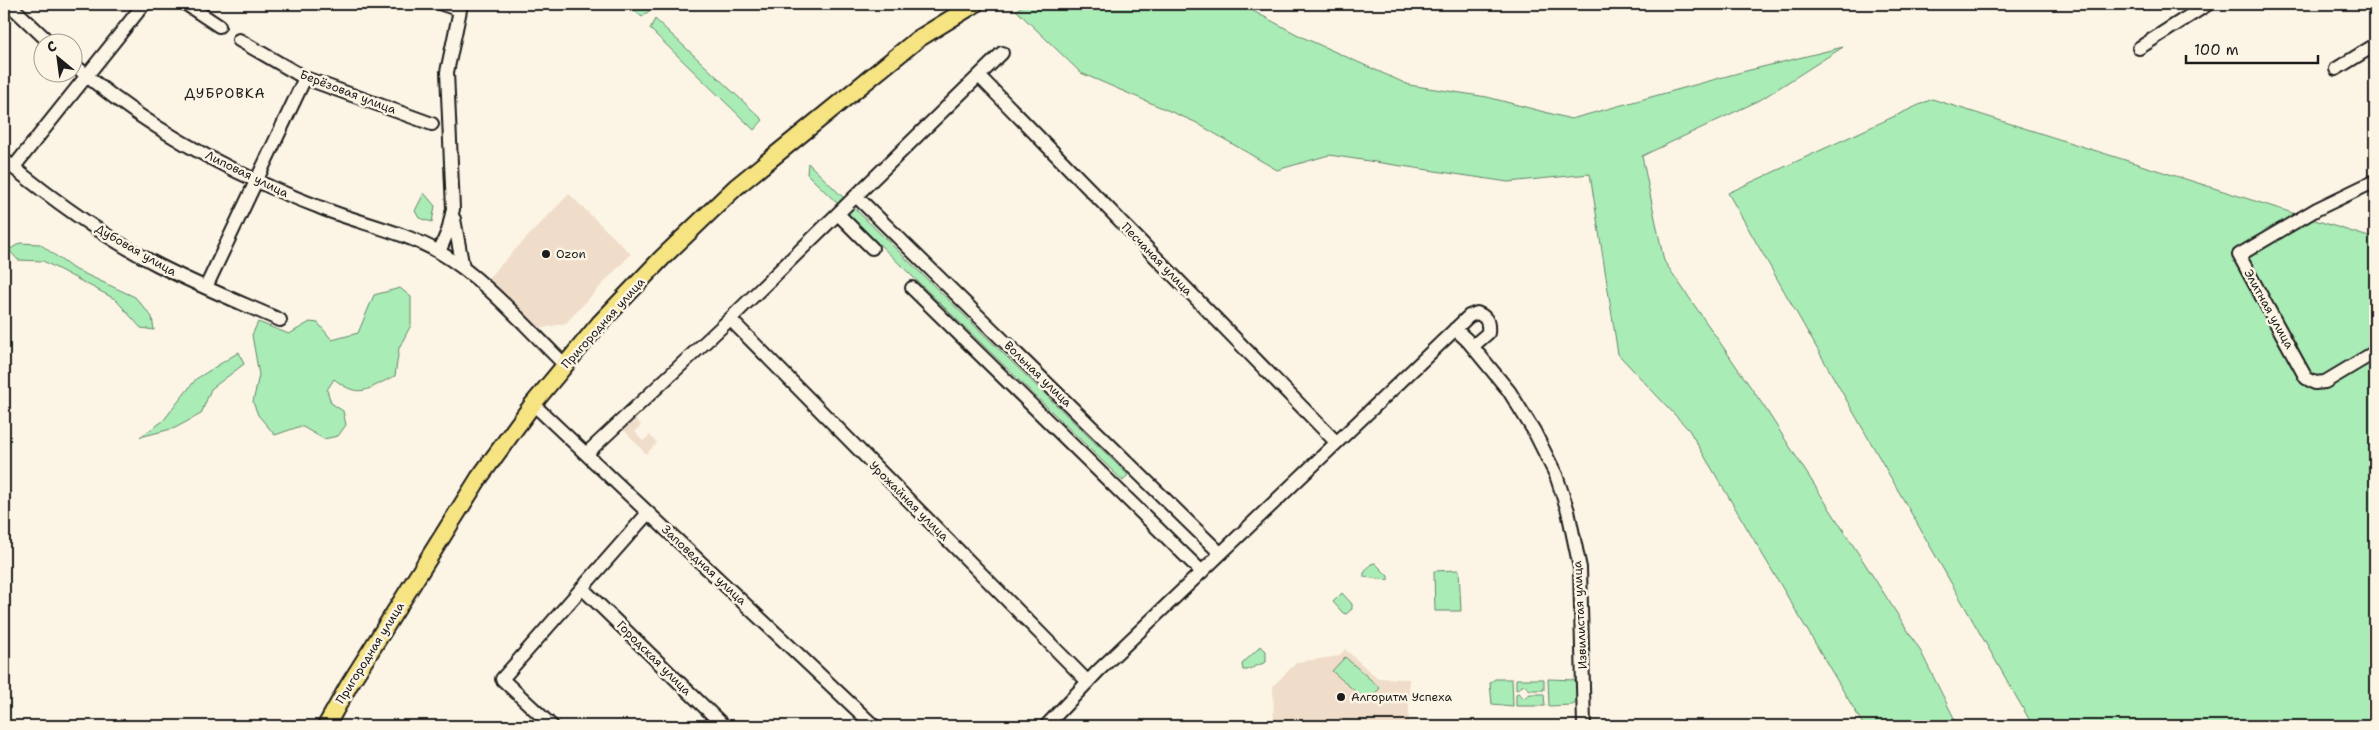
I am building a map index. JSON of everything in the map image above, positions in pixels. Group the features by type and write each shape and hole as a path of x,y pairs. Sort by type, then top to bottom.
{"main road":[{"name":"Пригородная улица","path":"326,726 349,685 479,478 533,404 599,324 662,258 736,187 918,39 974,4"}],"street":[{"path":"9,4 38,32"},
{"path":"9,164 87,76 144,4"},
{"path":"186,4 219,26"},
{"path":"442,4 461,7 447,72 453,209 463,268"},
{"path":"2140,48 2208,4"},
{"name":"Берёзовая улица","path":"239,40 304,78 432,124"},
{"path":"2336,69 2375,45"},
{"path":"586,454 730,319 1002,53"},
{"name":"Липовая улица","path":"82,72 158,129 256,181 319,208 408,237 439,252 463,268 565,365"},
{"name":"Песчаная улица","path":"979,76 1336,442"},
{"path":"206,287 304,78"},
{"name":"Дубовая улица","path":"9,164 109,236 157,264 280,320"},
{"name":"Элитная улица","path":"2375,181 2317,209 2239,255 2306,378 2315,384 2325,382 2375,352"},
{"name":"Вольная улица","path":"856,196 1220,553"},
{"path":"439,252 448,231 453,209"},
{"path":"838,214 872,248"},
{"path":"912,288 1202,572"},
{"path":"1046,726 1088,682 1220,553 1455,329 1469,316 1477,313 1485,316 1489,323 1488,333 1473,346"},
{"name":"Урожайная улица","path":"730,319 1088,682"},
{"name":"Извилистая улица","path":"1455,329 1473,346 1509,391 1534,431 1556,475 1568,511 1580,568 1584,726"},
{"name":"Заповедная улица","path":"533,404 874,726"},
{"path":"552,726 502,679 648,513"},
{"name":"Городская улица","path":"583,589 724,726"}],"shaded area":[{"path":"569,194 631,254 566,323 539,329 486,280"},
{"path":"635,419 641,425 635,432 643,441 650,435 657,443 646,454 623,429"},
{"name":"Алгоритм Успеха","path":"1345,649 1377,678 1409,679 1409,726 1274,726 1273,686 1297,662 1339,656"}],"green space":[{"path":"636,4 657,4 642,17 631,8"},
{"path":"1026,4 1240,4 1302,37 1409,85 1487,97 1571,119 1738,73 1843,47 1760,100 1642,156 1664,261 1765,408 1919,648 1958,726 1864,726 1689,430 1618,354 1590,174 1508,182 1329,155 1277,170 1195,122 1081,73 1016,10"},
{"path":"655,19 763,120 754,130 650,29"},
{"path":"1932,99 2375,239 2375,726 2033,726 1728,193"},
{"path":"808,163 1128,475 1123,481 807,174"},
{"path":"424,193 435,206 432,222 419,218 415,211"},
{"path":"20,243 40,244 72,268 135,297 152,317 154,330 141,328 115,299 43,261 18,260 9,250"},
{"path":"400,288 411,297 411,325 399,348 395,376 370,388 358,391 334,379 327,390 331,403 343,411 346,425 338,436 324,439 301,426 275,435 258,415 253,402 259,375 252,335 258,322 289,334 310,322 318,323 332,340 358,333 374,295"},
{"path":"239,352 244,364 211,389 201,414 175,428 140,437 163,421 196,379"},
{"path":"1375,563 1388,576 1388,580 1364,577 1364,573 1371,564"},
{"path":"1459,570 1461,611 1435,611 1434,571"},
{"path":"1342,593 1352,604 1352,609 1346,614 1333,602"},
{"path":"1261,646 1266,651 1266,662 1243,670 1242,664"},
{"path":"1345,657 1380,688 1367,702 1332,671"},
{"path":"1495,679 1512,679 1513,706 1492,704 1490,683"},
{"path":"1516,679 1544,679 1544,690 1530,690 1524,685 1516,690"},
{"path":"1548,679 1576,680 1578,702 1572,705 1549,706"},
{"path":"1518,693 1524,698 1530,694 1544,694 1545,706 1516,706 1516,694"}],"place":[{"name":"Ozon","path":"546,254"},
{"name":"Алгоритм Успеха","path":"1341,697"}],"district":[{"name":"ДУБРОВКА","path":"225,93"}]}
